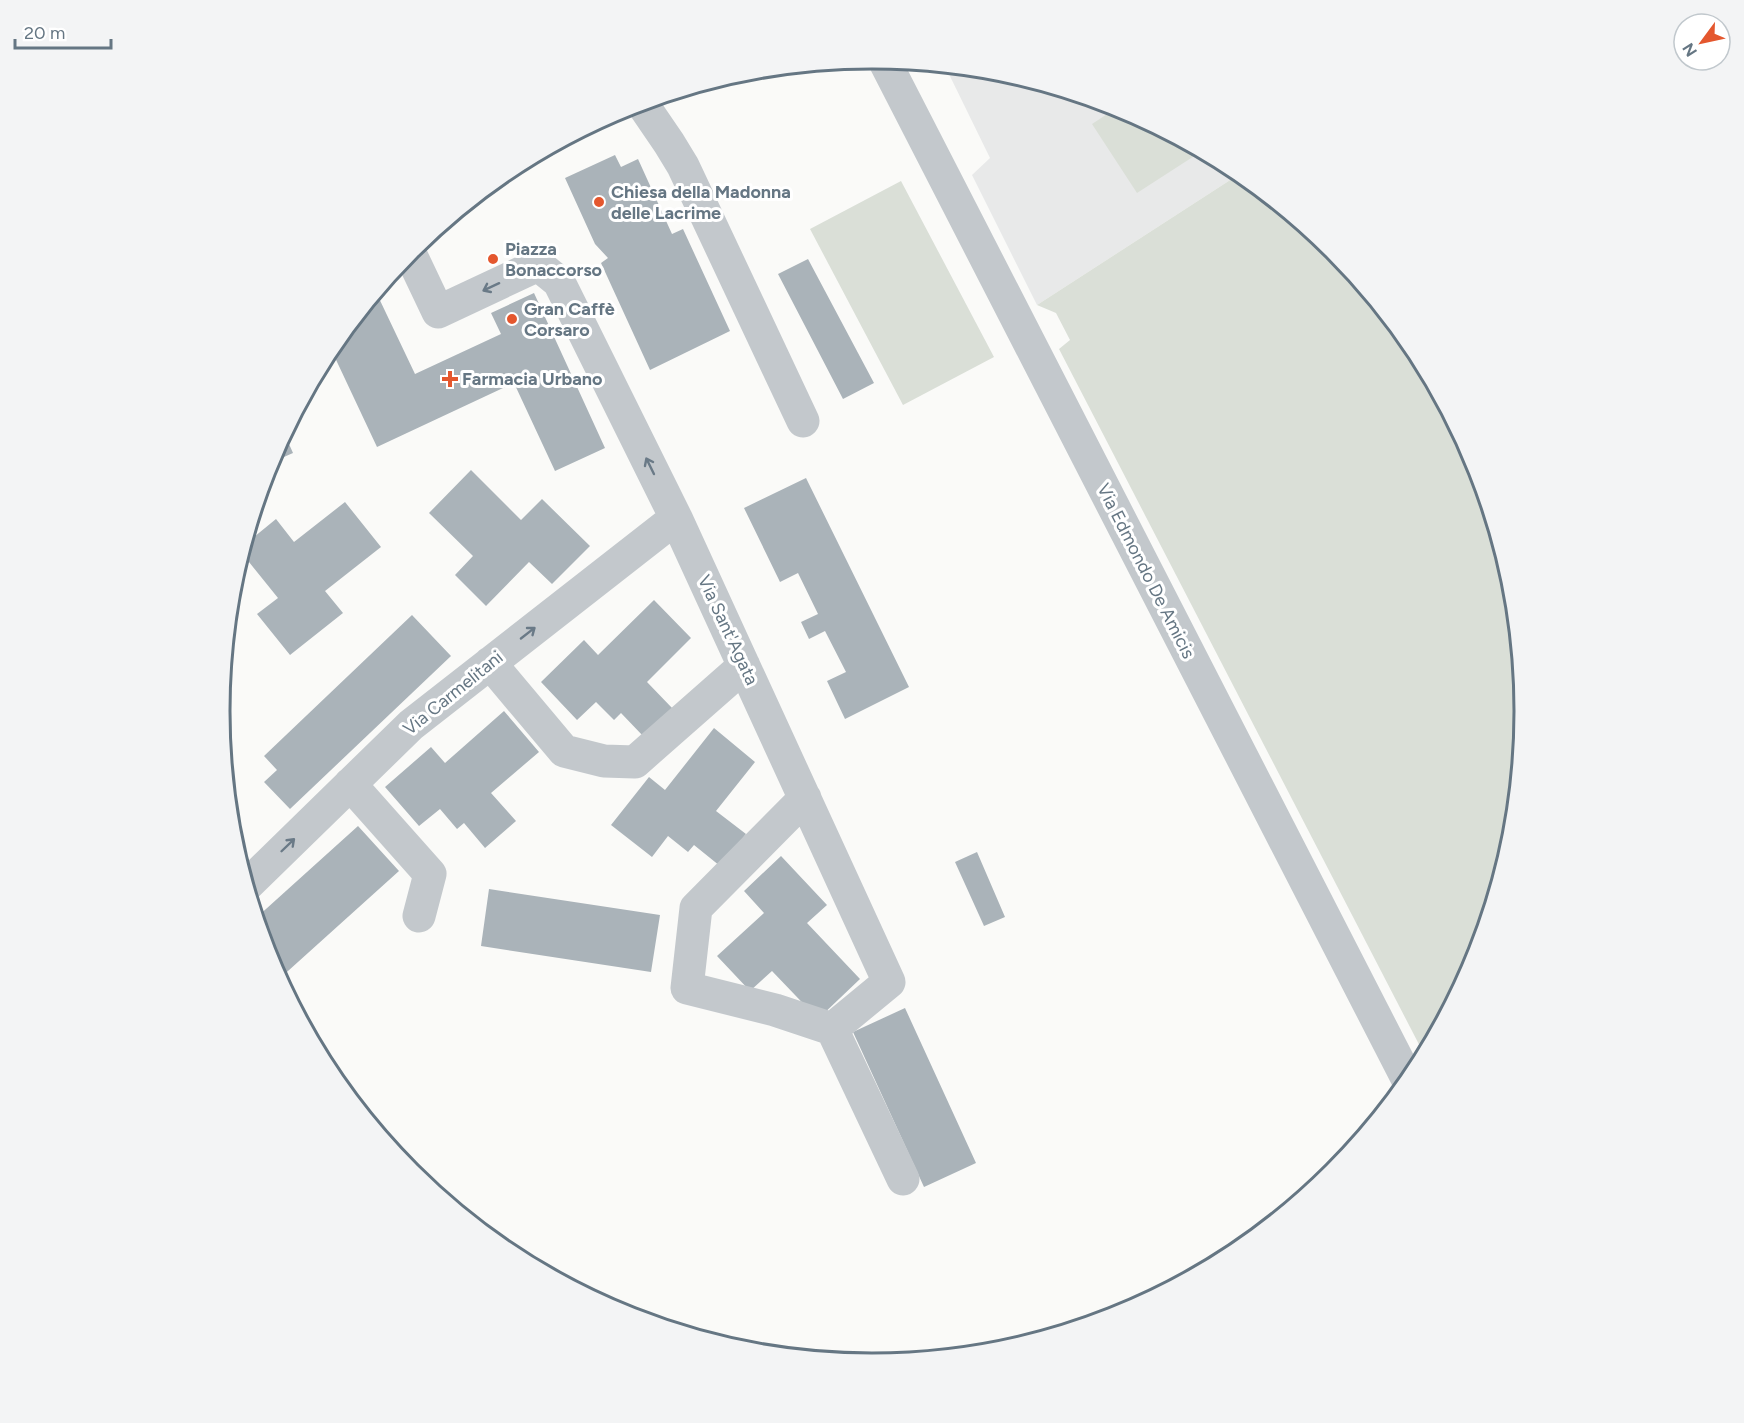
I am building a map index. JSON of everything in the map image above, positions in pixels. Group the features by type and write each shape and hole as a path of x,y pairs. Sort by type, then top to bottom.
{"street":[{"name":"Via Edmondo De Amicis","path":"889,69 1404,1071"},
{"path":"647,110 683,166 803,421"},
{"name":"Via Sant'Agata","path":"414,261 438,312 538,265 559,282 676,518 889,982 832,1029"},
{"name":"Via Carmelitani","path":"252,880 411,725 676,518"},
{"path":"490,663 564,751 604,761 635,762 744,666"},
{"path":"350,784 430,874 418,916"},
{"path":"805,798 696,908 687,988 775,1010 832,1029 903,1179"}],"shaded area":[{"path":"949,73 997,81 1079,103 1156,135 1232,179 1037,305 972,175 990,158"},
{"path":"1107,114 1156,135 1194,156 1137,193 1092,124"},
{"path":"1232,179 1296,228 1355,288 1382,320 1406,355 1448,427 1466,466 1480,505 1493,545 1502,586 1513,669 1513,754 1509,795 1493,878 1466,957 1448,996 1420,1046 1059,349 1070,340 1056,313 1037,305"},
{"path":"901,181 994,357 903,405 810,229"}],"building":[{"path":"615,155 621,167 638,159 672,234 683,229 730,331 650,370 601,263 608,258 595,244 565,178"},
{"path":"808,259 874,383 843,399 778,274"},
{"path":"534,293 605,448 555,471 514,383 377,447 336,359 379,299 415,374 501,334 491,313"},
{"path":"289,443 293,453 282,458"},
{"path":"471,470 521,520 542,499 590,546 552,584 529,562 486,606 455,575 473,556 429,513"},
{"path":"806,478 909,687 845,719 827,681 846,672 825,631 809,639 801,622 818,614 798,573 780,582 744,508"},
{"path":"345,502 381,547 325,591 343,613 290,655 257,614 278,598 248,560 253,537 276,519 294,542"},
{"path":"654,600 691,638 647,682 673,709 644,737 621,713 614,720 596,702 577,720 541,682 584,640 598,655"},
{"path":"412,615 451,656 290,809 264,782 277,770 264,756"},
{"path":"504,711 539,752 491,793 516,821 485,848 464,823 457,829 440,809 419,826 385,787 431,747 445,763"},
{"path":"714,728 755,762 716,811 746,834 720,866 694,845 688,852 668,836 652,857 611,825 649,777 665,790"},
{"path":"358,826 399,871 285,973 262,912"},
{"path":"977,852 1005,917 984,926 955,862"},
{"path":"781,856 827,905 807,923 860,979 818,1019 772,971 750,991 717,956 764,913 744,891"},
{"path":"489,889 660,915 651,972 481,946"},
{"path":"905,1008 976,1163 924,1187 853,1032"}],"place":[{"name":"Chiesa della Madonna delle Lacrime","path":"599,202"},
{"name":"Piazza Bonaccorso","path":"493,259"},
{"name":"Gran Caffè Corsaro","path":"512,319"},
{"name":"Farmacia Urbano","path":"450,379"}]}
